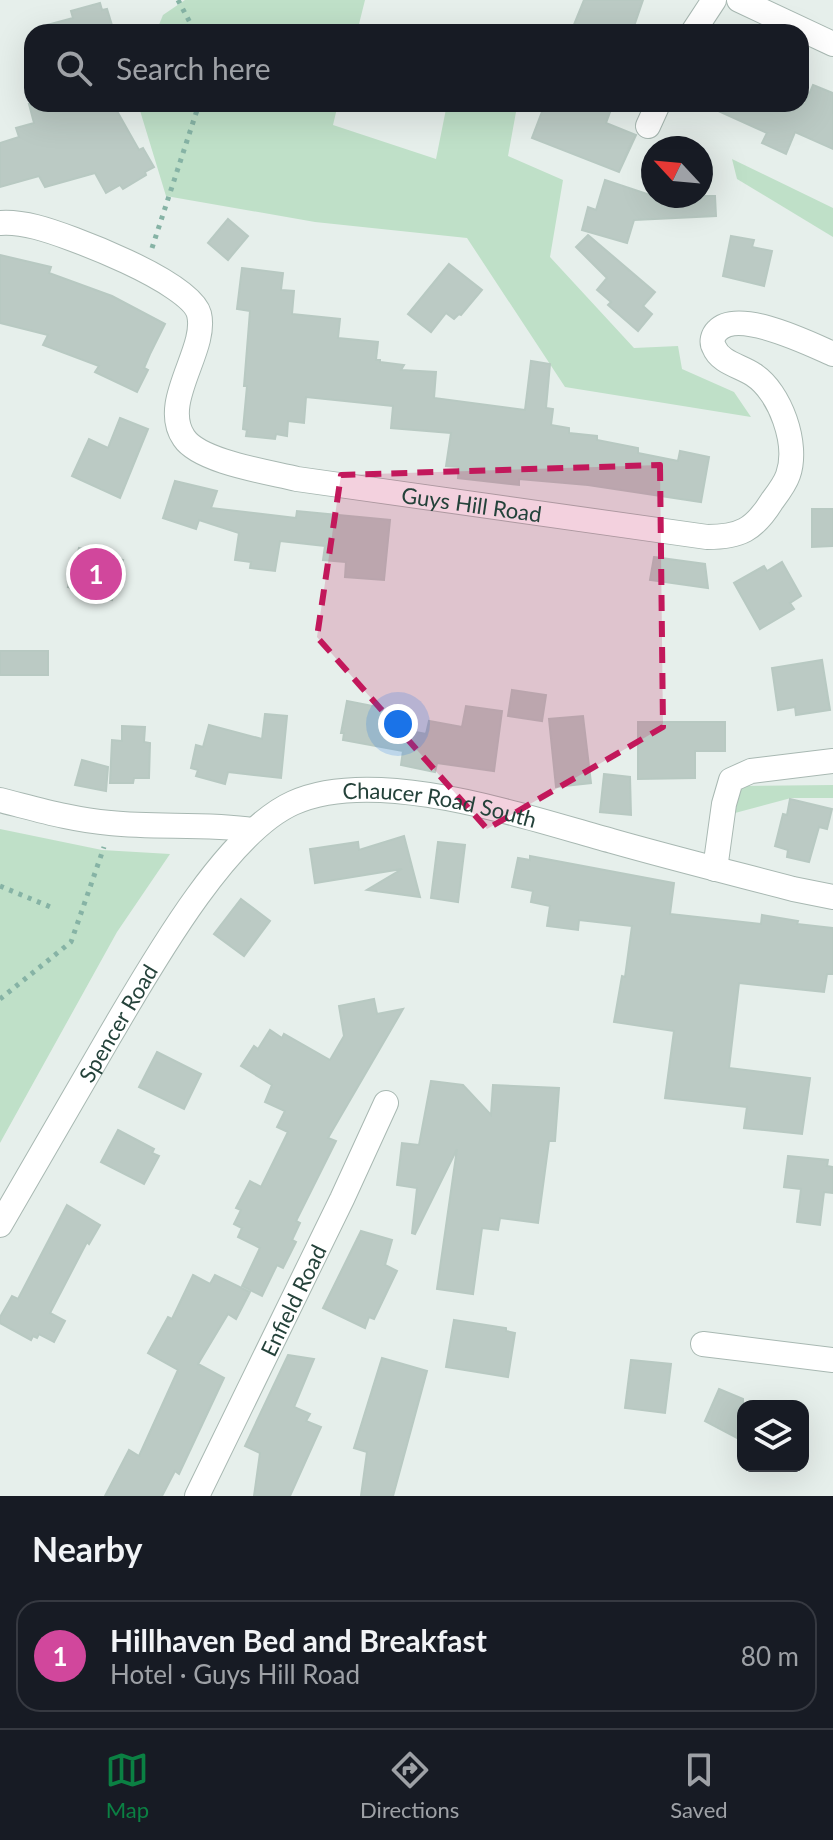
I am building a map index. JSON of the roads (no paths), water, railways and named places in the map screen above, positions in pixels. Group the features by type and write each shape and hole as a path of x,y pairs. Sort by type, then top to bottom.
{"street":[{"path":"698,24 714,0"},
{"path":"739,0 790,24"},
{"path":"809,33 833,44"},
{"path":"648,126 654,112"},
{"name":"Guys Hill Road","path":"0,223 36,227 76,240 169,282 189,297 199,313 199,331 178,406 184,438 197,450 252,469 297,479 707,537 729,537 744,531 768,508 789,473 791,449 787,427 770,390 756,376 722,358 714,349 712,340 715,332 724,325 754,325 833,354"},
{"path":"715,869 724,804 731,780 751,771 833,761"},
{"name":"Chaucer Road South","path":"253,830 272,814 295,802 357,789 391,791 522,817 833,897"},
{"path":"0,800 77,819 112,824 227,826 253,830"},
{"name":"Spencer Road","path":"0,1225 155,961 209,881 253,830"},
{"name":"Enfield Road","path":"197,1496 386,1103"},
{"path":"703,1344 833,1360"}],"place":[{"name":"Hillhaven Bed and Breakfast","path":"96,574"}]}
